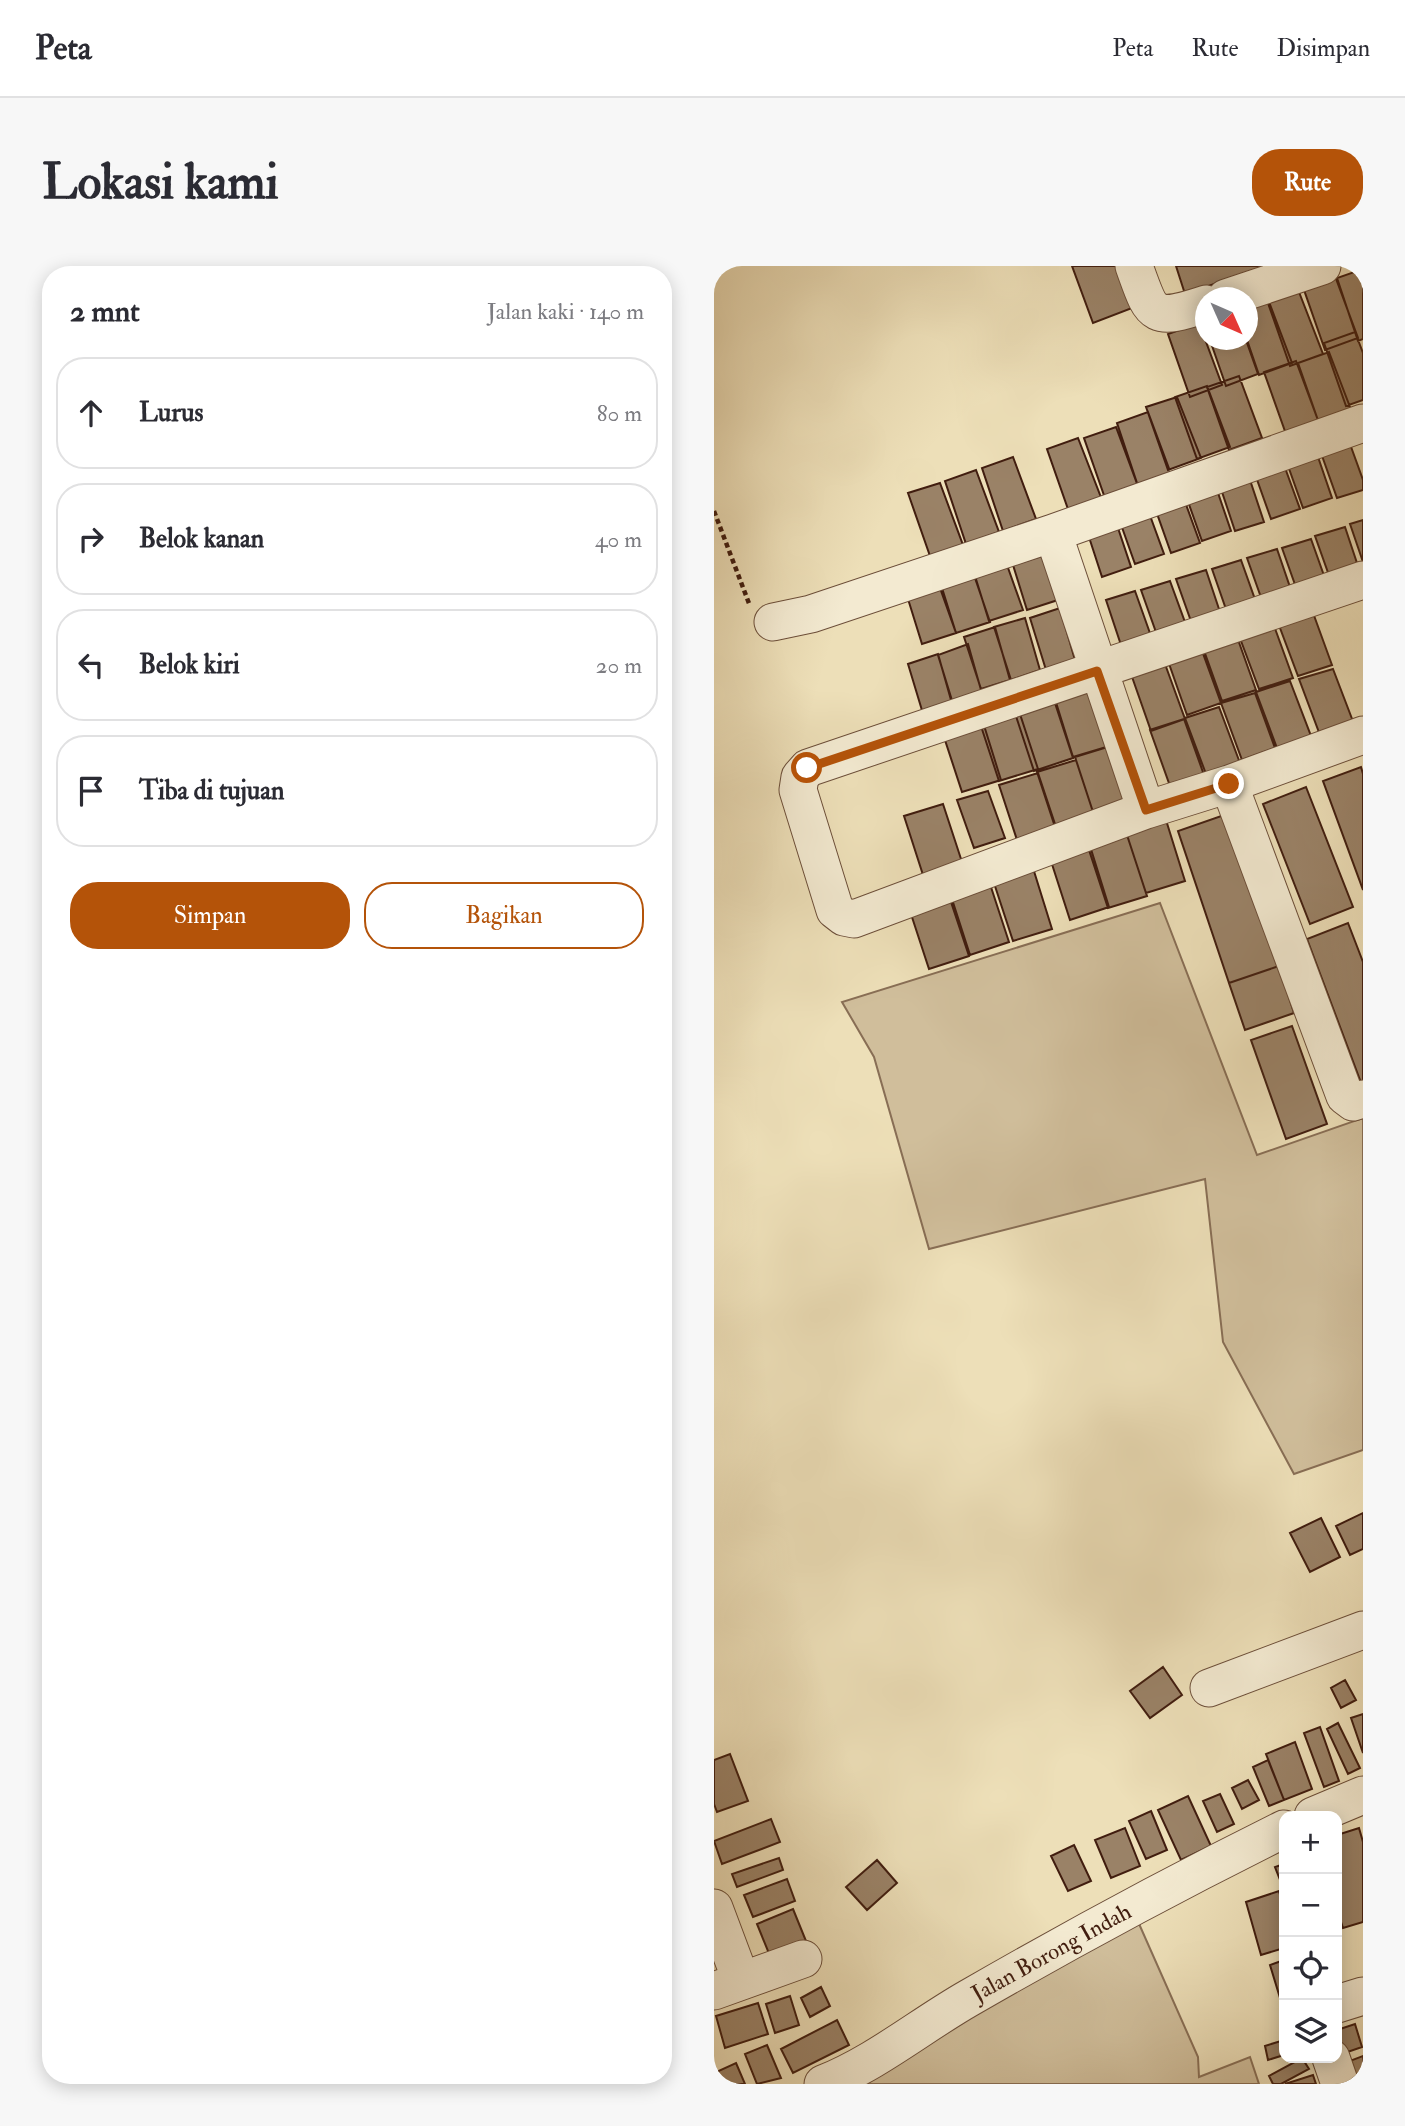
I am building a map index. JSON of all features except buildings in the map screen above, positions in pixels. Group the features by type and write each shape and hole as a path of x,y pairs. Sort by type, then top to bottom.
{"street":[{"path":"1134,266 1150,308 1157,313 1180,313 1195,308"},
{"path":"1258,287 1322,266"},
{"path":"772,622 811,614 1053,533 1363,423"},
{"path":"1053,533 1097,671 1146,810"},
{"path":"1363,580 803,772 798,790 835,910 844,917 854,919 1146,810 1229,784 1363,735"},
{"path":"1229,784 1345,1096 1353,1102 1363,1099"},
{"path":"1209,1688 1363,1630"},
{"path":"1334,1811 1360,1805"},
{"name":"Jalan Borong Indah","path":"823,2084 877,2057 956,2006 1066,1942 1279,1832"},
{"path":"714,1908 728,1986 803,1959"},
{"path":"1342,2002 1363,1996"},
{"path":"1333,2063 1340,2084"}],"path":[{"path":"714,512 748,604 758,616 772,622"}],"shaded area":[{"path":"1160,903 1257,1155 1363,1118 1363,1450 1294,1474 1223,1342 1205,1179 929,1249 874,1057 842,1002"},
{"path":"1136,1917 1198,2057 1199,2077 1250,2057 1259,2084 868,2084 866,2078"}],"route":[{"path":"807,768 1097,671 1146,810 1229,784"}]}
